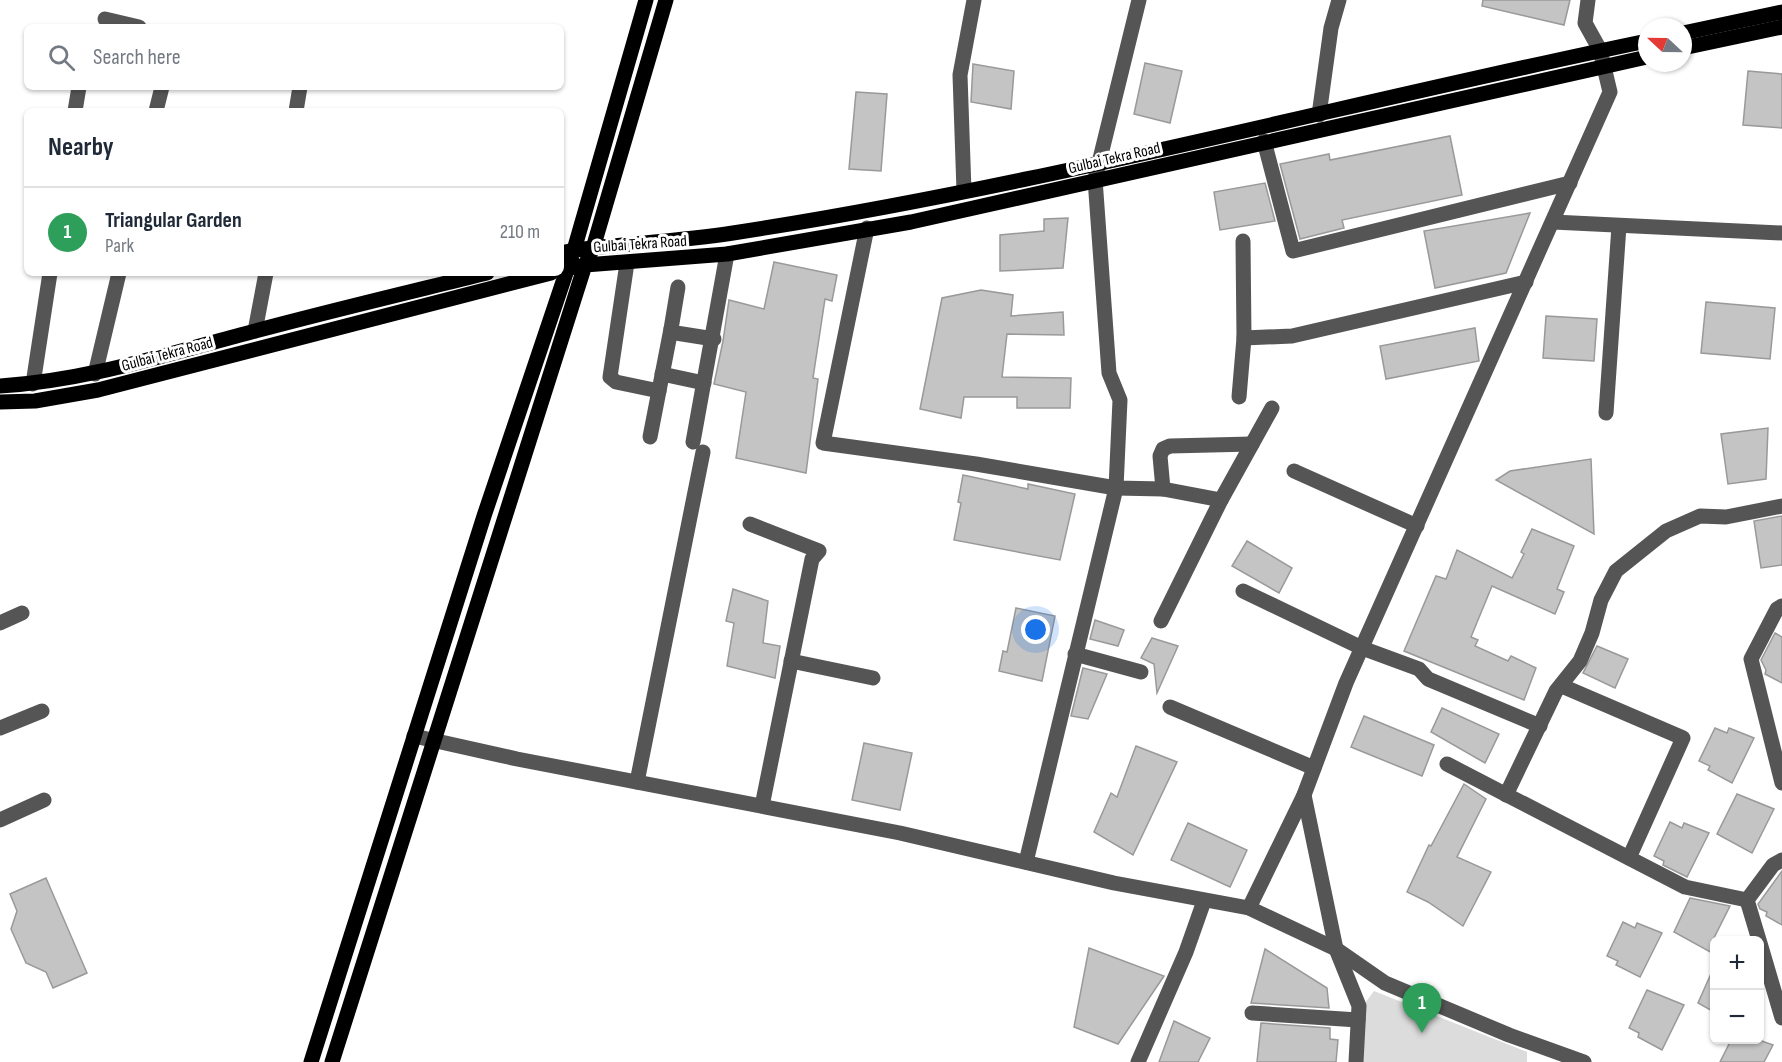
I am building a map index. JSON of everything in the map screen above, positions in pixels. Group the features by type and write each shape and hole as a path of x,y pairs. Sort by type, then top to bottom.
{"main road":[{"path":"564,270 567,252 646,0"},
{"path":"332,1062 585,265 593,248 666,0"},
{"path":"1692,31 1782,12"},
{"path":"1692,46 1782,27"},
{"name":"Gulbai Tekra Road","path":"567,252 731,233 888,207 1099,162 1159,152 1638,43"},
{"name":"Gulbai Tekra Road","path":"564,270 585,265 728,254 911,222 1264,141 1638,59"},
{"name":"Gulbai Tekra Road","path":"0,386 33,384 95,374 476,276"},
{"name":"Gulbai Tekra Road","path":"0,402 34,401 99,390 539,276"},
{"path":"311,1062 562,276"}],"street":[{"path":"964,191 960,75 974,0"},
{"path":"1026,862 1116,488 1120,400 1109,373 1095,179 1139,0"},
{"path":"1319,115 1331,28 1339,0"},
{"path":"1249,908 1304,795 1362,648 1610,92 1600,50 1585,23 1588,0"},
{"path":"105,19 126,24"},
{"path":"76,108 78,90"},
{"path":"157,108 161,90"},
{"path":"296,108 300,90"},
{"path":"1264,141 1293,252 1570,183"},
{"path":"1553,222 1782,233"},
{"path":"1606,413 1619,226"},
{"path":"867,228 823,443 1116,488 1163,489 1221,500"},
{"path":"1239,397 1244,338 1243,241"},
{"path":"637,782 698,447 704,383 728,254"},
{"path":"627,263 610,377 616,382 659,391"},
{"path":"33,384 50,276"},
{"path":"95,374 118,276"},
{"path":"255,331 265,276"},
{"path":"1244,338 1292,336 1526,282"},
{"path":"650,437 678,287"},
{"path":"671,329 676,333 714,339"},
{"path":"662,374 704,383"},
{"path":"1161,621 1221,500 1272,408"},
{"path":"1163,489 1160,456 1163,449 1170,446 1252,444"},
{"path":"1294,471 1417,526"},
{"path":"1506,795 1557,691 1580,661 1592,633 1600,600 1616,571 1666,531 1700,516 1726,518 1782,506"},
{"path":"750,524 819,551 812,559 762,806"},
{"path":"1243,591 1362,648 1419,669 1428,679 1540,726"},
{"path":"1782,606 1777,609 1751,659 1782,783"},
{"path":"0,623 22,613"},
{"path":"1075,654 1142,672"},
{"path":"791,661 873,678"},
{"path":"1562,686 1683,738 1629,858"},
{"path":"1170,707 1314,768"},
{"path":"0,728 42,711"},
{"path":"414,736 637,782 900,832 1204,901 1249,908 1336,950 1385,983 1548,1056 1584,1062"},
{"path":"1447,764 1685,887 1747,900"},
{"path":"1304,795 1336,950 1359,1006 1356,1062"},
{"path":"0,820 44,800"},
{"path":"1747,900 1773,865 1782,860"},
{"path":"1747,900 1757,936"},
{"path":"1138,1062 1186,952 1204,901"},
{"path":"1764,959 1782,1018"},
{"path":"1252,1013 1358,1020"}],"shaded area":[{"path":"1374,991 1527,1052 1527,1062 1362,1062 1365,1003"}],"building":[{"path":"1483,0 1570,0 1564,25 1482,6"},
{"path":"1145,63 1182,71 1170,123 1134,114"},
{"path":"973,64 1014,71 1011,109 971,102"},
{"path":"1748,71 1782,74 1782,128 1743,125"},
{"path":"856,92 887,94 881,171 849,169"},
{"path":"1450,136 1462,195 1342,220 1344,228 1300,239 1280,164 1329,154 1330,160"},
{"path":"1265,183 1275,221 1220,230 1214,192"},
{"path":"1530,213 1506,273 1435,288 1424,231"},
{"path":"1068,218 1063,268 1000,271 1000,235 1044,231 1044,219"},
{"path":"774,262 837,275 832,301 825,299 813,378 818,379 806,473 736,458 746,392 714,384 729,300 764,309"},
{"path":"981,290 1013,295 1011,316 1063,312 1064,335 1007,334 1002,377 1071,378 1070,408 1017,408 1017,397 964,397 961,418 920,409 942,298"},
{"path":"1706,302 1775,308 1770,359 1701,353"},
{"path":"1546,316 1597,319 1594,361 1543,358"},
{"path":"1475,328 1479,361 1386,379 1380,346"},
{"path":"1768,428 1766,479 1728,484 1721,434"},
{"path":"1591,459 1594,534 1496,480 1510,471"},
{"path":"963,475 1028,489 1028,484 1075,494 1060,560 954,540 961,503 958,502"},
{"path":"1782,516 1782,565 1761,568 1754,521"},
{"path":"1532,529 1574,546 1557,589 1564,592 1555,614 1492,586 1471,637 1478,640 1475,646 1508,661 1511,656 1536,668 1524,700 1404,651 1436,576 1446,579 1457,550 1512,578 1524,554 1521,552"},
{"path":"1247,541 1292,568 1279,593 1232,566"},
{"path":"733,589 768,601 763,643 780,646 775,678 727,666 734,623 726,621"},
{"path":"1016,608 1055,616 1042,681 999,671 1003,651 1007,652"},
{"path":"1095,620 1124,630 1118,646 1090,639"},
{"path":"1775,633 1782,637 1782,683 1765,674 1766,670 1761,660"},
{"path":"1152,638 1178,646 1157,693 1154,664 1141,658"},
{"path":"1597,646 1628,659 1615,688 1583,673"},
{"path":"1083,668 1107,674 1088,719 1071,716"},
{"path":"1442,708 1499,734 1485,763 1431,732"},
{"path":"1364,716 1434,745 1422,776 1351,747"},
{"path":"1715,728 1727,733 1729,728 1754,738 1732,783 1708,770 1710,766 1699,761"},
{"path":"864,743 912,753 900,810 852,800"},
{"path":"1136,746 1177,762 1133,855 1094,832 1111,793 1117,797"},
{"path":"1464,784 1486,799 1457,857 1491,872 1463,926 1428,902 1407,892 1429,845 1431,846"},
{"path":"1737,794 1774,809 1752,853 1717,834"},
{"path":"1670,822 1682,828 1684,823 1709,833 1687,877 1663,865 1664,861 1654,856"},
{"path":"1188,823 1247,850 1230,887 1171,860"},
{"path":"1782,871 1782,925 1766,916 1767,912 1760,909 1758,904"},
{"path":"46,878 87,973 53,988 46,972 26,963 11,929 17,911 10,894"},
{"path":"1690,898 1730,906 1715,936 1710,936 1710,952 1674,932"},
{"path":"1623,922 1635,928 1637,923 1662,933 1640,977 1616,965 1618,961 1607,956"},
{"path":"1089,948 1164,976 1118,1044 1074,1027"},
{"path":"1265,949 1327,988 1329,1008 1251,1003"},
{"path":"1710,976 1710,1010 1698,1003"},
{"path":"1647,990 1684,1005 1662,1050 1638,1037 1639,1033 1629,1028"},
{"path":"1174,1021 1210,1038 1198,1062 1159,1062"},
{"path":"1261,1023 1330,1028 1330,1039 1338,1040 1336,1062 1257,1062"},
{"path":"1764,1042 1773,1045 1764,1062 1720,1062 1729,1044 1764,1044"}],"place":[{"name":"Triangular Garden","path":"1422,1033"}]}
